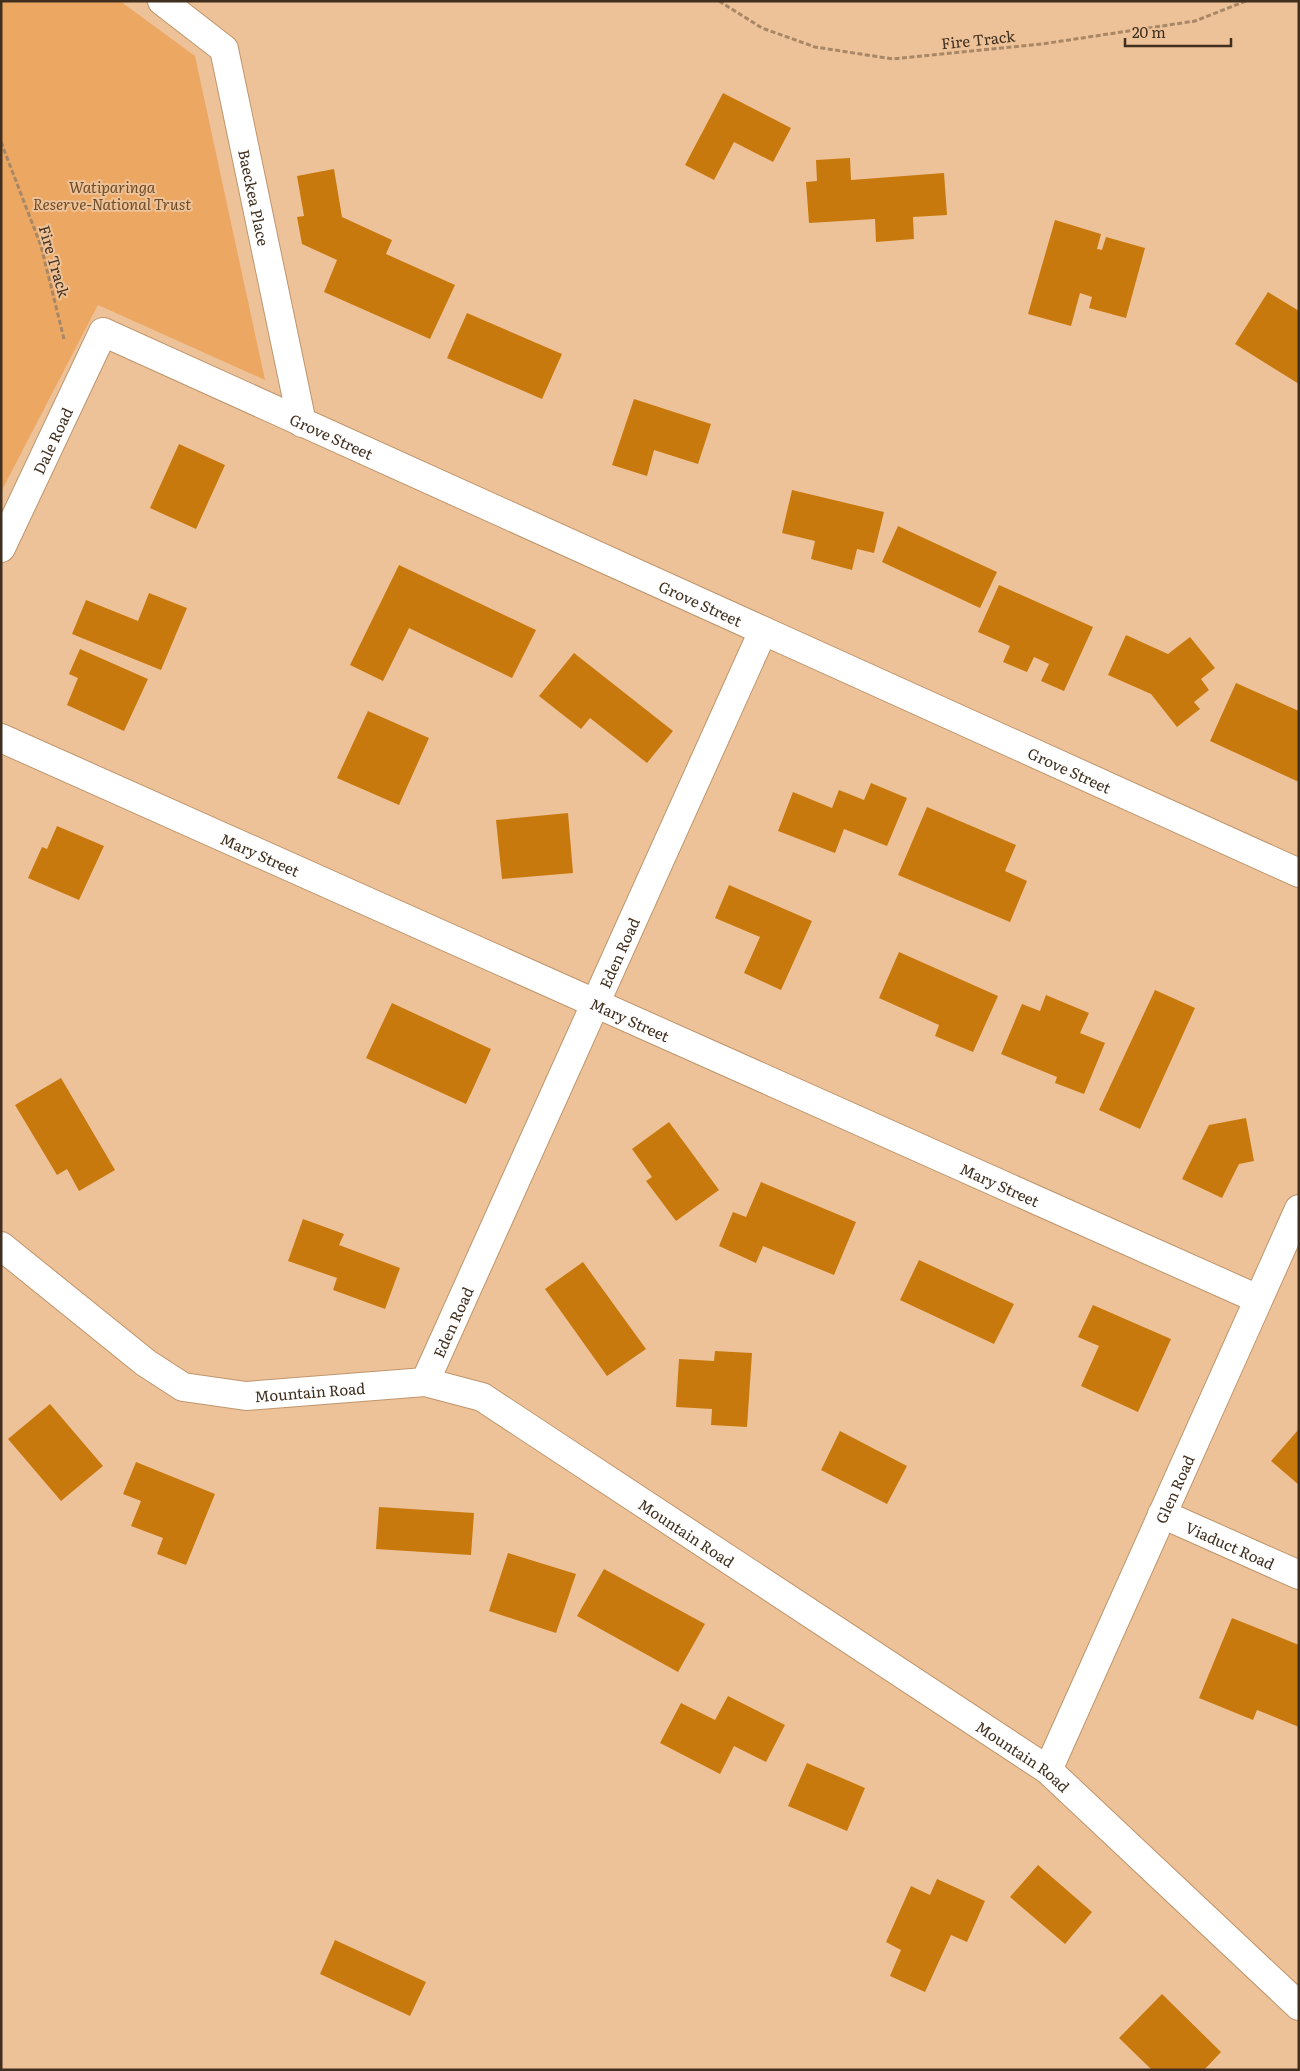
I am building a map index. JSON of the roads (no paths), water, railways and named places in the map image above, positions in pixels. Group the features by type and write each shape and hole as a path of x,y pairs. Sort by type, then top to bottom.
{"street":[{"name":"Baeckea Place","path":"162,1 224,49 302,423"},
{"name":"Grove Street","path":"103,332 1299,873"},
{"name":"Dale Road","path":"1,548 103,332"},
{"name":"Eden Road","path":"425,1382 763,631"},
{"name":"Mary Street","path":"1,738 1258,1299"},
{"name":"Glen Road","path":"1048,1770 1299,1208"},
{"name":"Mountain Road","path":"1,1246 146,1363 183,1386 246,1396 425,1382 482,1398 1048,1770 1299,2006"},
{"name":"Viaduct Road","path":"1162,1514 1299,1576"}],"park label":[{"name":"Watiparinga Reserve-National Trust","path":"112,194"}]}
